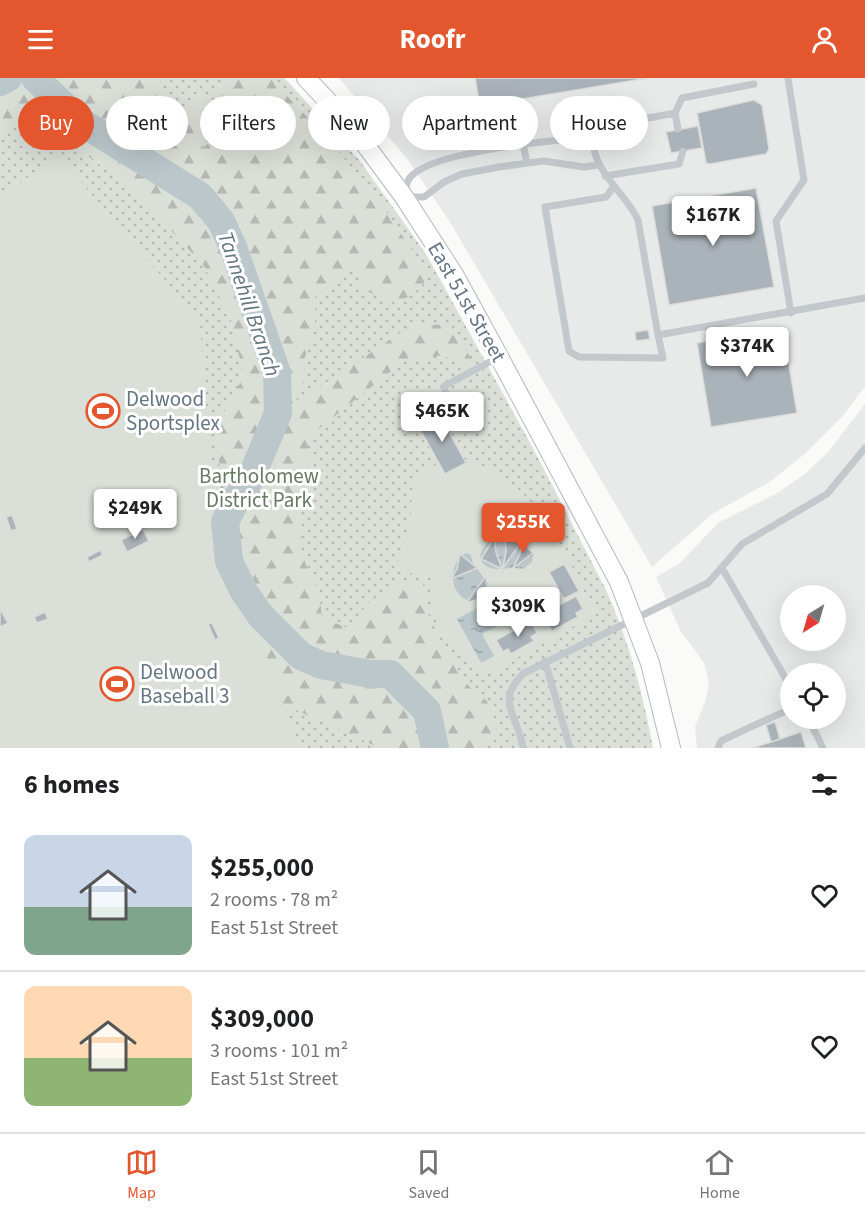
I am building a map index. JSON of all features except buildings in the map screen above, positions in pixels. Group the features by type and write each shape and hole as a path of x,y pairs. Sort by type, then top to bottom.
{"main road":[{"name":"East 51st Street","path":"306,78 353,128 404,197 455,276 619,582 650,663 671,748"}],"lane":[{"path":"788,80 804,180 776,221 791,313"},
{"path":"678,129 675,113 682,98 753,84"},
{"path":"648,118 675,113"},
{"path":"492,150 430,164 410,178 404,197 424,197 444,182 462,174 527,163 543,161 584,167 598,165"},
{"path":"524,150 527,163"},
{"path":"595,150 598,165 632,205 638,220 663,358 579,357 569,351 544,207 606,196 614,186"},
{"path":"605,176 679,164 683,151"},
{"path":"658,335 865,298"},
{"path":"462,423 446,396 444,386 499,357"},
{"path":"523,748 507,699 509,690 527,670 708,583 742,544 827,494 865,448"},
{"path":"722,568 780,669"},
{"path":"545,661 570,748"},
{"path":"718,748 721,741 780,714"},
{"path":"814,729 823,748"}],"shaded area":[{"path":"339,78 865,78 865,386 844,415 807,452 771,481 712,514 652,567 450,222 408,160 390,139 390,96 354,96"},
{"path":"865,404 865,748 697,748 695,727 706,699 709,683 704,663 680,630 656,577 680,563 719,522 779,492 806,473 828,452"}],"green space":[{"name":"Bartholomew District Park","path":"0,78 284,78 308,104 308,150 350,150 426,254 535,452 607,592 635,668 653,748 0,748"},
{"path":"0,78 160,78 160,96 106,96 106,150 188,150 188,106 200,96 200,150 296,150 296,105 308,118 308,150 337,150 380,202 429,276 413,294 397,301 388,300 369,292 359,284 361,274 351,266 315,297 315,326 304,360 304,381 295,395 298,402 410,326 450,324 473,362 461,365 443,355 404,361 307,438 315,481 298,506 302,556 319,592 322,618 348,628 371,600 398,584 423,584 429,617 439,638 455,656 459,674 473,691 487,701 498,736 485,748 380,748 267,697 201,496 222,482 216,443 223,414 244,376 231,321 204,266 141,198 91,158 76,150 94,150 94,96 18,96 18,128 9,126 0,139"},
{"path":"222,78 270,78 287,96 216,96"},
{"name":"Delwood Sportsplex","path":"57,154 200,321 212,501 299,748 0,748 0,199"},
{"path":"439,463 445,474 466,463 477,464 496,473 530,501 555,536 596,614 486,675 477,672 448,640 437,623 431,605 431,574 412,573 401,568 399,564 398,558 408,533 413,477"}],"water":[{"path":"498,538 522,543 533,553 532,562 523,569 493,569 484,565 480,556 484,547"},
{"path":"466,553 471,555 473,564 488,583 485,596 476,601 467,600 461,596 453,582 455,565"},
{"path":"502,589 516,616 482,634 494,656 481,663 457,619 497,597"}],"waterway":[{"name":"Tannehill Branch","path":"0,82 8,78"},
{"name":"Tannehill Branch","path":"35,78 81,122 200,196 221,221 233,247 277,373 278,413 251,478 238,496 225,522 229,561 243,590 260,615 301,656 321,665 370,674 390,674 427,711 435,748"}],"place":[{"name":"Delwood Sportsplex","path":"103,411"},
{"name":"Delwood Baseball 3","path":"117,684"}]}
